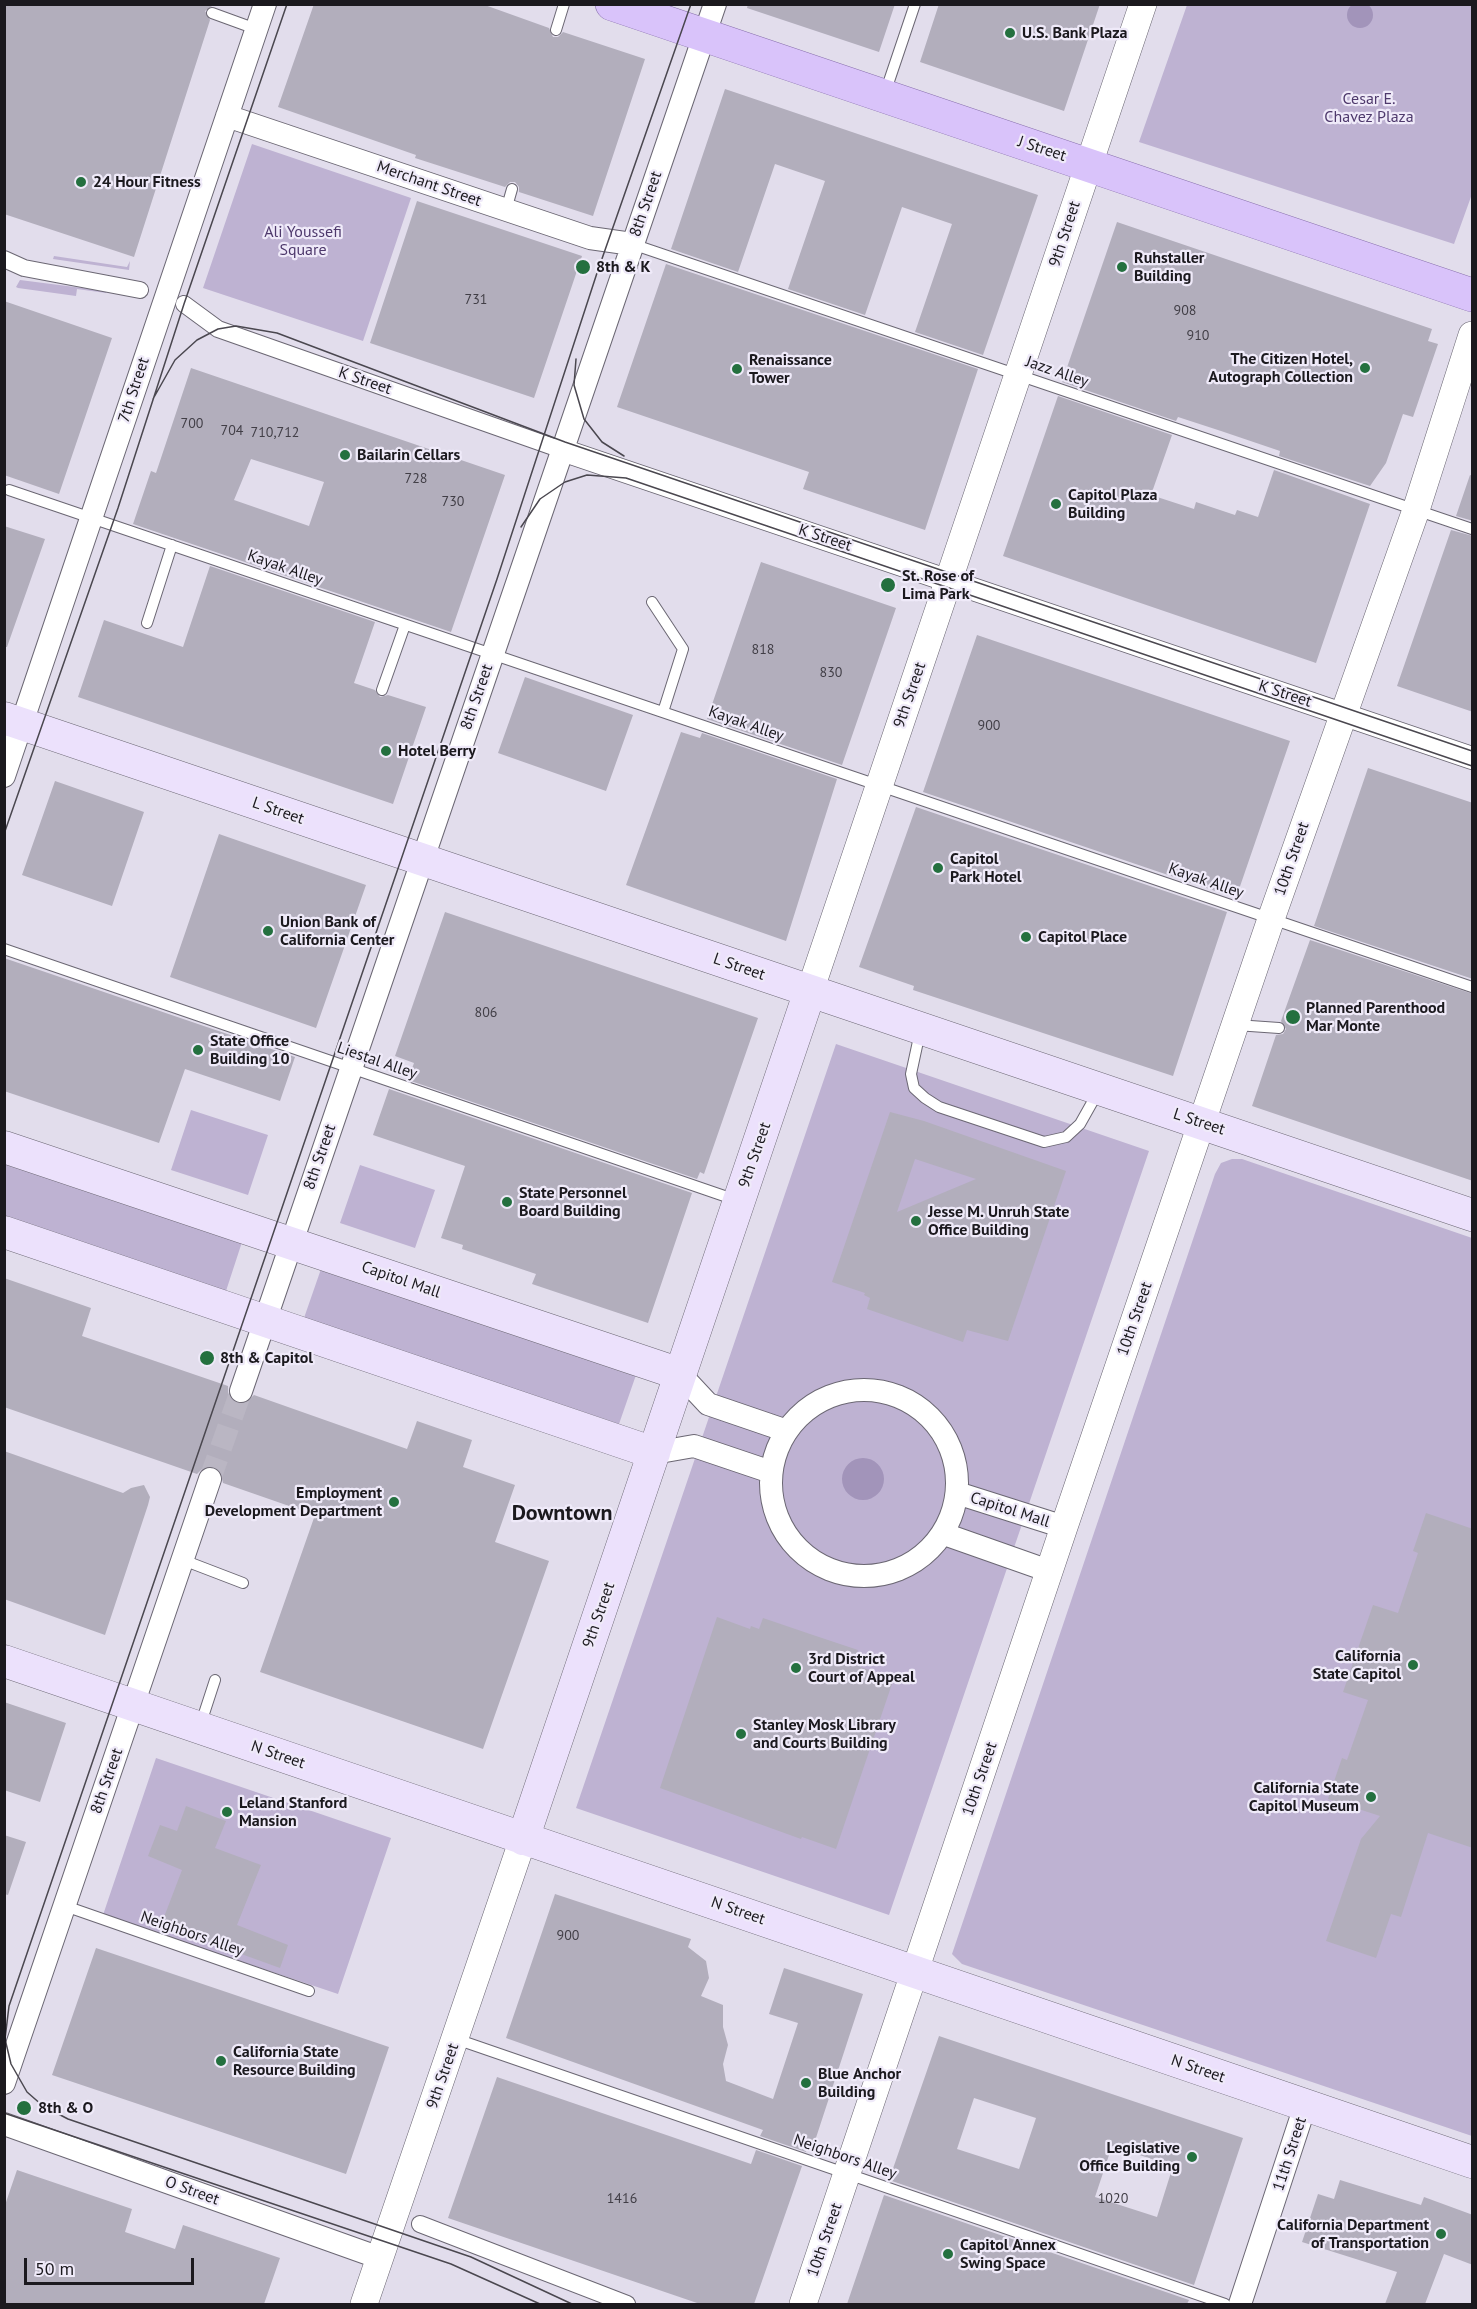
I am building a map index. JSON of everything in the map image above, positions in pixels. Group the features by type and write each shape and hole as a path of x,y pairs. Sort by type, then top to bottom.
{"main road":[{"name":"J Street","path":"612,4 1473,295"},
{"name":"L Street","path":"13,721 1473,1215"},
{"name":"9th Street","path":"523,1839 810,991"},
{"name":"Capitol Mall","path":"4,1147 680,1374"},
{"path":"4,1232 654,1453"},
{"name":"N Street","path":"4,1661 1473,2162"}],"street":[{"name":"7th Street","path":"4,776 13,721 92,518 265,4"},
{"name":"8th Street","path":"241,1391 715,4"},
{"name":"9th Street","path":"810,991 1143,4"},
{"name":"Merchant Street","path":"227,116 509,200 590,238 632,244"},
{"path":"4,259 24,268 140,290"},
{"name":"K Street","path":"184,304 218,329 562,450 1473,758"},
{"name":"10th Street","path":"803,2304 1271,918 1416,510 1473,335"},
{"name":"Capitol Mall","path":"680,1374 708,1404 787,1431"},
{"name":"Capitol Mall","path":"862,1391 892,1395 922,1411 944,1435 956,1465 957,1492 953,1512 944,1534 925,1554 898,1570 866,1576 831,1570 806,1556 784,1531 773,1505 771,1472 777,1451 787,1431 806,1411 830,1397 862,1391"},
{"path":"654,1453 693,1446 771,1472"},
{"name":"8th Street","path":"4,2083 210,1479"},
{"name":"Capitol Mall","path":"957,1492 1064,1527"},
{"path":"944,1534 1049,1571"},
{"name":"9th Street","path":"364,2304 523,1839"},
{"name":"11th Street","path":"1240,2304 1305,2106"},
{"name":"O Street","path":"4,2124 380,2258"},
{"path":"420,2224 627,2304"}],"lane":[{"path":"556,30 564,4"},
{"path":"884,96 915,4"},
{"path":"212,13 256,29"},
{"name":"Jazz Alley","path":"632,244 1473,529"},
{"name":"Kayak Alley","path":"9,490 1473,987"},
{"path":"147,623 172,545"},
{"path":"652,602 683,649 663,712"},
{"path":"382,690 405,625"},
{"name":"Liestal Alley","path":"4,949 739,1201"},
{"path":"1235,1025 1279,1028"},
{"path":"921,1028 911,1065 914,1088 939,1107 1044,1142 1066,1137 1080,1124 1100,1089"},
{"path":"183,1560 243,1583"},
{"path":"200,1728 214,1680"},
{"name":"Neighbors Alley","path":"64,1906 309,1991"},
{"name":"Neighbors Alley","path":"456,2039 1225,2304"}],"green space":[{"name":"Cesar E. Chavez Plaza","path":"1187,5 1472,5 1472,194 1454,244 1139,142"},
{"name":"Ali Youssefi Square","path":"252,144 411,198 363,341 203,288"},
{"path":"54,256 127,267 130,261 129,270 53,259"},
{"path":"20,280 106,291 106,293 77,289 76,296 18,288 16,287"},
{"path":"836,1044 1149,1151 889,1915 576,1808"},
{"path":"191,1110 268,1135 248,1195 171,1170"},
{"path":"1232,1159 1242,1159 1472,1238 1472,2136 962,1964 952,1954 1215,1174 1221,1163"},
{"path":"5,1161 242,1242 226,1291 5,1216"},
{"path":"360,1165 435,1190 415,1248 340,1223"},
{"path":"321,1269 636,1375 619,1424 304,1318"},
{"path":"156,1758 391,1838 338,1994 103,1915"}],"shaded area":[{"path":"1360,2 1369,6 1373,15 1369,24 1360,28 1351,24 1347,15 1351,6"},
{"path":"863,1458 878,1464 884,1479 878,1494 863,1500 848,1494 842,1479 848,1464"}],"building":[{"path":"4,4 215,4 205,11 210,20 134,257 4,214"},
{"path":"314,4 482,4 549,28 553,37 558,37 563,32 645,59 593,216 519,192 519,187 515,182 510,182 505,187 415,158 416,155 278,107"},
{"path":"748,4 895,4 879,52 747,8"},
{"name":"U.S. Bank Plaza","path":"939,4 1100,4 1064,111 920,62"},
{"path":"725,89 1038,195 983,355 915,332 952,224 902,207 865,315 788,289 825,181 775,164 738,272 671,249"},
{"path":"417,201 582,256 534,398 370,343"},
{"path":"1117,222 1432,329 1428,341 1438,344 1413,417 1403,414 1386,463 1370,486 1279,456 1280,451 1221,431 1178,417 1176,421 1062,382"},
{"path":"666,264 978,369 925,530 803,489 809,472 617,407"},
{"path":"4,301 112,338 59,494 4,475"},
{"path":"191,368 505,475 451,632 133,524 151,471 156,473","holes":["251,459 324,482 309,526 234,500"]},
{"path":"1058,396 1172,435 1151,495 1194,509 1196,502 1235,515 1237,510 1258,517 1274,470 1370,504 1316,663 1003,556"},
{"path":"1470,475 1473,476 1473,521 1456,516"},
{"path":"4,526 45,539 7,647 4,647"},
{"path":"1451,530 1473,536 1473,712 1397,686"},
{"path":"761,562 896,608 842,765 707,719"},
{"path":"210,566 375,622 354,683 375,690 380,697 388,695 426,707 393,804 78,697 104,620 183,647"},
{"path":"977,635 1290,741 1236,898 923,792"},
{"path":"525,677 633,715 606,791 498,753"},
{"path":"681,732 700,738 702,733 837,779 786,941 626,885"},
{"path":"1368,768 1473,803 1473,979 1314,926"},
{"path":"55,781 144,812 112,906 22,875"},
{"path":"916,807 1227,912 1173,1076 913,990 914,986 859,967"},
{"name":"Union Bank of California Center","path":"219,834 366,885 316,1028 170,977"},
{"path":"445,912 758,1018 704,1174 700,1172 697,1179 408,1080 414,1063 395,1056"},
{"path":"1310,940 1473,994 1473,1181 1252,1106 1276,1035 1283,1034 1286,1029 1281,1021"},
{"name":"State Office Building 10","path":"4,958 295,1057 280,1101 185,1069 159,1143 4,1091"},
{"path":"389,1089 692,1193 648,1323 532,1284 536,1274 462,1249 463,1245 441,1238 465,1166 373,1135"},
{"name":"Jesse M. Unruh State Office Building","path":"890,1112 924,1121 1066,1171 1008,1341 967,1330 963,1342 867,1309 870,1298 864,1295 865,1293 832,1282","holes":["915,1159 976,1179 897,1212"]},
{"name":"Employment Development Department","path":"4,1278 91,1308 82,1336 228,1386 228,1394 236,1404 244,1404 254,1395 407,1449 417,1421 472,1440 463,1467 515,1485 495,1542 549,1561 483,1749 260,1672 315,1515 223,1483 220,1471 214,1466 202,1469 197,1474 4,1407"},
{"path":"4,1451 123,1493 131,1488 144,1485 150,1497 148,1505 105,1635 4,1599"},
{"name":"California State Capitol","path":"1426,1513 1473,1529 1473,1848 1428,1833 1401,1917 1391,1914 1376,1958 1326,1941 1361,1839 1380,1816 1328,1799 1342,1758 1347,1760 1368,1700 1343,1692 1373,1605 1398,1613 1418,1553 1413,1551"},
{"name":"Stanley Mosk Library and Courts Building","path":"717,1617 750,1629 751,1626 759,1629 763,1618 858,1650 854,1661 861,1664 860,1667 894,1678 836,1849 802,1837 801,1839 660,1788"},
{"path":"4,1702 66,1723 40,1802 4,1790"},
{"path":"186,1806 226,1821 215,1848 261,1865 237,1925 288,1945 280,1968 161,1925 182,1870 148,1856 160,1825 177,1831"},
{"path":"4,1835 26,1842 8,1895 4,1894"},
{"path":"555,1894 691,1939 688,1947 706,1961 709,1978 701,1996 723,2005 723,2027 728,2045 723,2064 726,2081 773,2099 798,2023 769,2014 784,1968 863,1994 812,2150 807,2149 806,2152 760,2136 763,2130 506,2038"},
{"name":"California State Resource Building","path":"96,1948 389,2047 346,2174 52,2075"},
{"name":"Legislative Office Building","path":"939,2036 1243,2138 1194,2285 889,2180","holes":["974,2098 1036,2118 1019,2169 957,2149","1112,2146 1173,2166 1157,2217 1095,2197"]},
{"path":"497,2077 751,2164 756,2150 802,2166 754,2304 700,2304 448,2218"},
{"path":"17,2170 132,2209 125,2232 175,2249 183,2225 280,2258 264,2304 4,2304 4,2208"},
{"path":"1340,2180 1421,2205 1424,2197 1473,2215 1473,2265 1444,2254 1425,2304 1385,2304 1397,2272 1302,2242 1318,2194 1334,2199"},
{"name":"Capitol Annex Swing Space","path":"884,2195 1189,2300 1187,2304 847,2304"}],"tunnel":[{"path":"210,1479 241,1391"}],"tram line":[{"path":"4,834 118,508 184,304 287,4"},
{"path":"572,2304 471,2257 68,2119 43,2106 27,2092 11,2064 5,2039 9,2006 497,579 597,273 691,4"},
{"path":"153,399 175,360 197,340 218,329 236,326 277,333 565,442 1472,751"},
{"path":"576,359 574,385 584,419 602,442 624,456"},
{"path":"521,527 540,499 565,482 587,475 626,478 1472,766"},
{"path":"4,2113 451,2264 540,2304"}],"place":[{"name":"U.S. Bank Plaza","path":"1010,33"},
{"name":"24 Hour Fitness","path":"81,182"},
{"name":"8th & K","path":"583,267"},
{"name":"Ruhstaller Building","path":"1122,267"},
{"name":"The Citizen Hotel, Autograph Collection","path":"1365,368"},
{"name":"Renaissance Tower","path":"737,369"},
{"name":"Bailarin Cellars","path":"345,455"},
{"name":"Capitol Plaza Building","path":"1056,504"},
{"name":"St. Rose of Lima Park","path":"888,585"},
{"name":"Hotel Berry","path":"386,751"},
{"name":"Capitol Park Hotel","path":"938,868"},
{"name":"Union Bank of California Center","path":"268,931"},
{"name":"Capitol Place","path":"1026,937"},
{"name":"Planned Parenthood Mar Monte","path":"1293,1017"},
{"name":"State Office Building 10","path":"198,1050"},
{"name":"State Personnel Board Building","path":"507,1202"},
{"name":"Jesse M. Unruh State Office Building","path":"916,1221"},
{"name":"8th & Capitol","path":"207,1358"},
{"name":"Employment Development Department","path":"394,1502"},
{"name":"California State Capitol","path":"1413,1665"},
{"name":"3rd District Court of Appeal","path":"796,1668"},
{"name":"Stanley Mosk Library and Courts Building","path":"741,1734"},
{"name":"California State Capitol Museum","path":"1371,1797"},
{"name":"Leland Stanford Mansion","path":"227,1812"},
{"name":"California State Resource Building","path":"221,2061"},
{"name":"Blue Anchor Building","path":"806,2083"},
{"name":"8th & O","path":"24,2108"},
{"name":"Legislative Office Building","path":"1192,2157"},
{"name":"California Department of Transportation","path":"1441,2234"},
{"name":"Capitol Annex Swing Space","path":"948,2254"}],"district":[{"name":"Downtown","path":"562,1514"}]}
